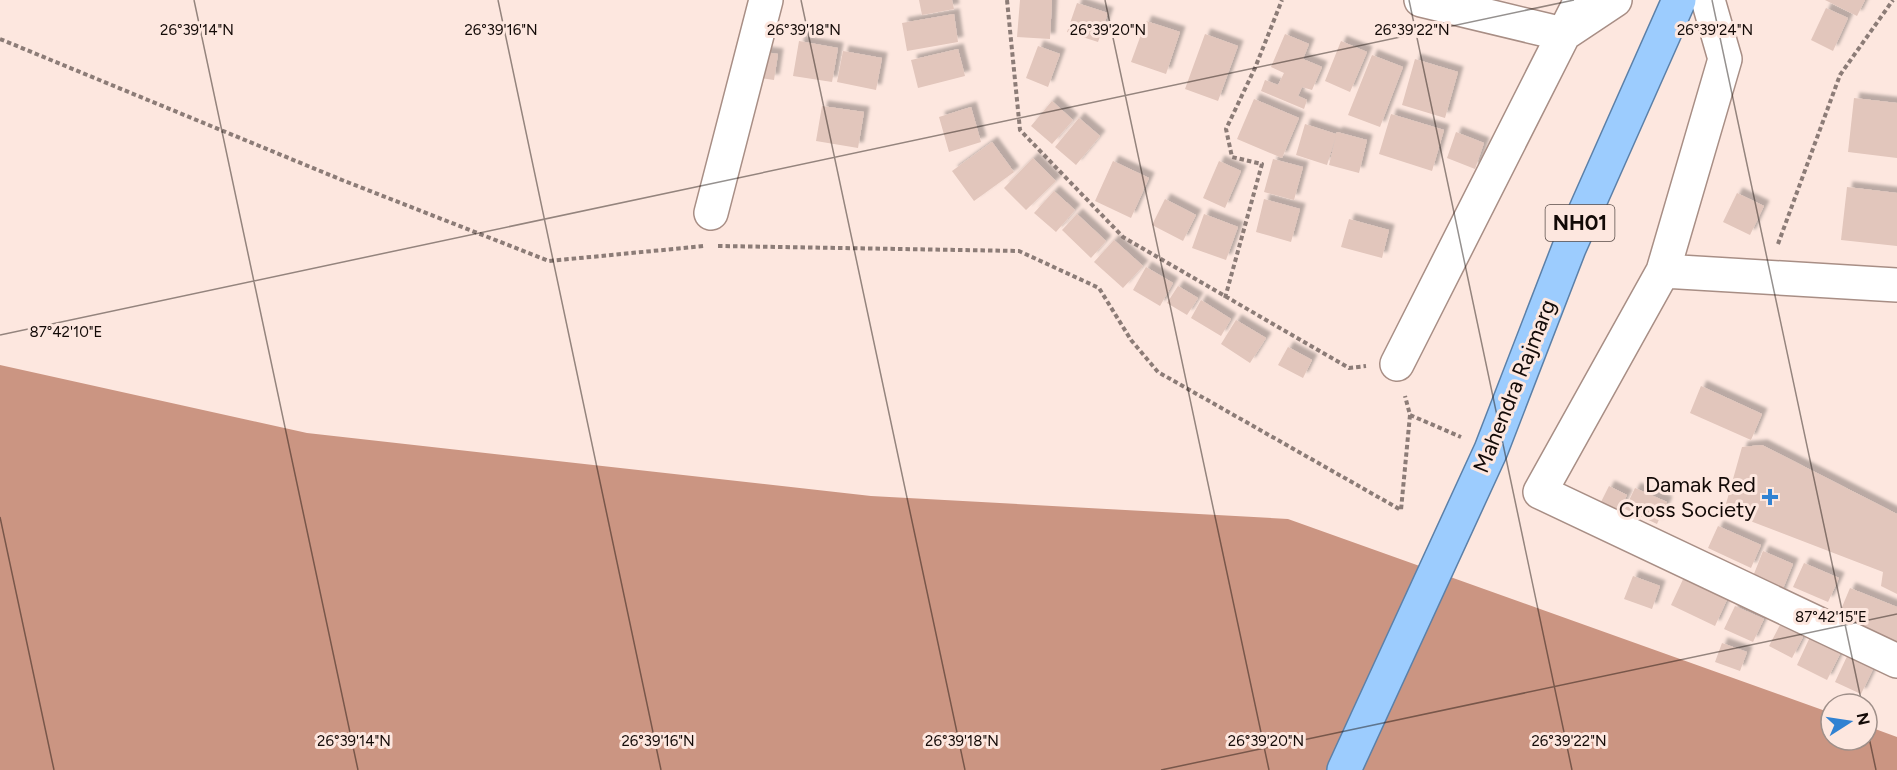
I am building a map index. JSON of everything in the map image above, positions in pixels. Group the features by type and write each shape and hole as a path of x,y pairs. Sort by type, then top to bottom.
{"highway":[{"name":"Mahendra Rajmarg","path":"1344,770 1491,450 1569,248 1679,0"}],"street":[{"path":"711,213 766,0"},
{"path":"1421,0 1563,34 1616,0"},
{"path":"1397,364 1581,0"},
{"path":"1708,0 1725,59 1663,271 1540,492 1897,661"},
{"path":"1663,271 1897,285"}],"path":[{"path":"1007,0 1020,130 1123,237 1349,368 1397,364"},
{"path":"1225,298 1262,164 1232,158 1226,129 1255,68 1282,0"},
{"path":"1767,277 1840,75 1893,0"},
{"path":"0,39 342,180 549,261 708,246 1019,251 1099,288 1131,340 1158,372 1401,510 1410,415 1491,450"}],"shaded area":[{"path":"0,365 307,433 871,496 1288,519 1819,709 1819,752 1879,752 1879,730 1897,737 1897,770 0,770"}],"building":[{"path":"919,0 952,0 954,9 922,15"},
{"path":"1020,0 1052,0 1050,39 1017,37"},
{"path":"1825,0 1865,0 1857,16"},
{"path":"1077,3 1108,13 1098,42 1067,32"},
{"path":"1826,8 1848,18 1833,51 1811,40"},
{"path":"954,14 958,42 907,51 902,23"},
{"path":"1146,21 1180,32 1166,74 1131,62"},
{"path":"1205,34 1238,46 1218,101 1185,89"},
{"path":"1285,34 1309,44 1303,59 1322,67 1312,90 1302,87 1298,96 1307,100 1304,109 1261,91 1265,80 1278,85 1284,73 1271,67"},
{"path":"799,41 838,48 832,82 793,76"},
{"path":"1341,41 1367,52 1350,92 1325,81"},
{"path":"1038,46 1060,54 1048,87 1026,78"},
{"path":"958,49 965,76 918,88 911,60"},
{"path":"751,50 778,54 774,80 747,76"},
{"path":"843,51 882,58 876,90 837,82"},
{"path":"1372,55 1403,67 1380,127 1348,115"},
{"path":"1415,59 1458,72 1445,118 1402,105"},
{"path":"1854,98 1897,103 1897,158 1848,152"},
{"path":"1254,99 1299,118 1282,158 1237,139"},
{"path":"1052,101 1073,120 1052,144 1031,126"},
{"path":"822,106 864,112 858,148 816,141"},
{"path":"971,107 981,142 949,152 939,117"},
{"path":"1391,114 1444,130 1432,171 1379,154"},
{"path":"1079,118 1100,136 1076,165 1055,147"},
{"path":"1305,124 1336,134 1337,132 1367,140 1359,173 1329,165 1336,136 1327,165 1296,155"},
{"path":"1456,132 1484,143 1475,169 1447,158"},
{"path":"992,142 1014,172 974,201 952,171"},
{"path":"1033,158 1056,181 1026,210 1004,188"},
{"path":"1273,159 1303,167 1294,200 1264,192"},
{"path":"1113,161 1149,178 1131,218 1095,201"},
{"path":"1219,161 1241,171 1225,208 1203,198"},
{"path":"1847,187 1897,193 1897,246 1841,240"},
{"path":"1054,191 1075,210 1056,232 1034,213"},
{"path":"1737,193 1764,206 1750,235 1723,222"},
{"path":"1165,199 1196,215 1183,241 1152,225"},
{"path":"1264,199 1300,209 1291,242 1256,232"},
{"path":"1077,214 1106,241 1091,258 1062,230"},
{"path":"1204,214 1238,227 1226,260 1192,248"},
{"path":"1349,219 1389,230 1382,258 1341,247"},
{"path":"1114,240 1143,266 1123,288 1094,262"},
{"path":"1146,267 1173,283 1160,306 1133,290"},
{"path":"1178,286 1198,298 1187,315 1167,303"},
{"path":"1201,300 1231,319 1221,336 1191,318"},
{"path":"1236,320 1266,338 1250,363 1221,344"},
{"path":"1288,347 1312,360 1303,378 1278,365"},
{"path":"1701,386 1762,414 1751,440 1690,413"},
{"path":"1762,445 1897,514 1897,594 1881,586 1883,572 1724,511 1742,447"},
{"path":"1609,486 1627,495 1616,517 1598,508"},
{"path":"1635,488 1667,502 1657,524 1625,509"},
{"path":"1718,526 1761,545 1751,568 1708,548"},
{"path":"1763,551 1793,564 1780,596 1750,584"},
{"path":"1804,563 1839,578 1828,602 1793,587"},
{"path":"1686,573 1730,593 1715,626 1671,605"},
{"path":"1633,576 1660,586 1652,609 1624,599"},
{"path":"1850,588 1897,607 1897,642 1837,619"},
{"path":"1735,606 1764,619 1753,642 1724,629"},
{"path":"1780,625 1803,637 1792,658 1769,646"},
{"path":"1810,637 1841,652 1827,680 1797,665"},
{"path":"1722,643 1747,652 1740,671 1715,662"},
{"path":"1850,650 1876,663 1862,692 1857,692 1835,682"}],"place":[{"name":"Damak Red Cross Society","path":"1770,497"}]}
